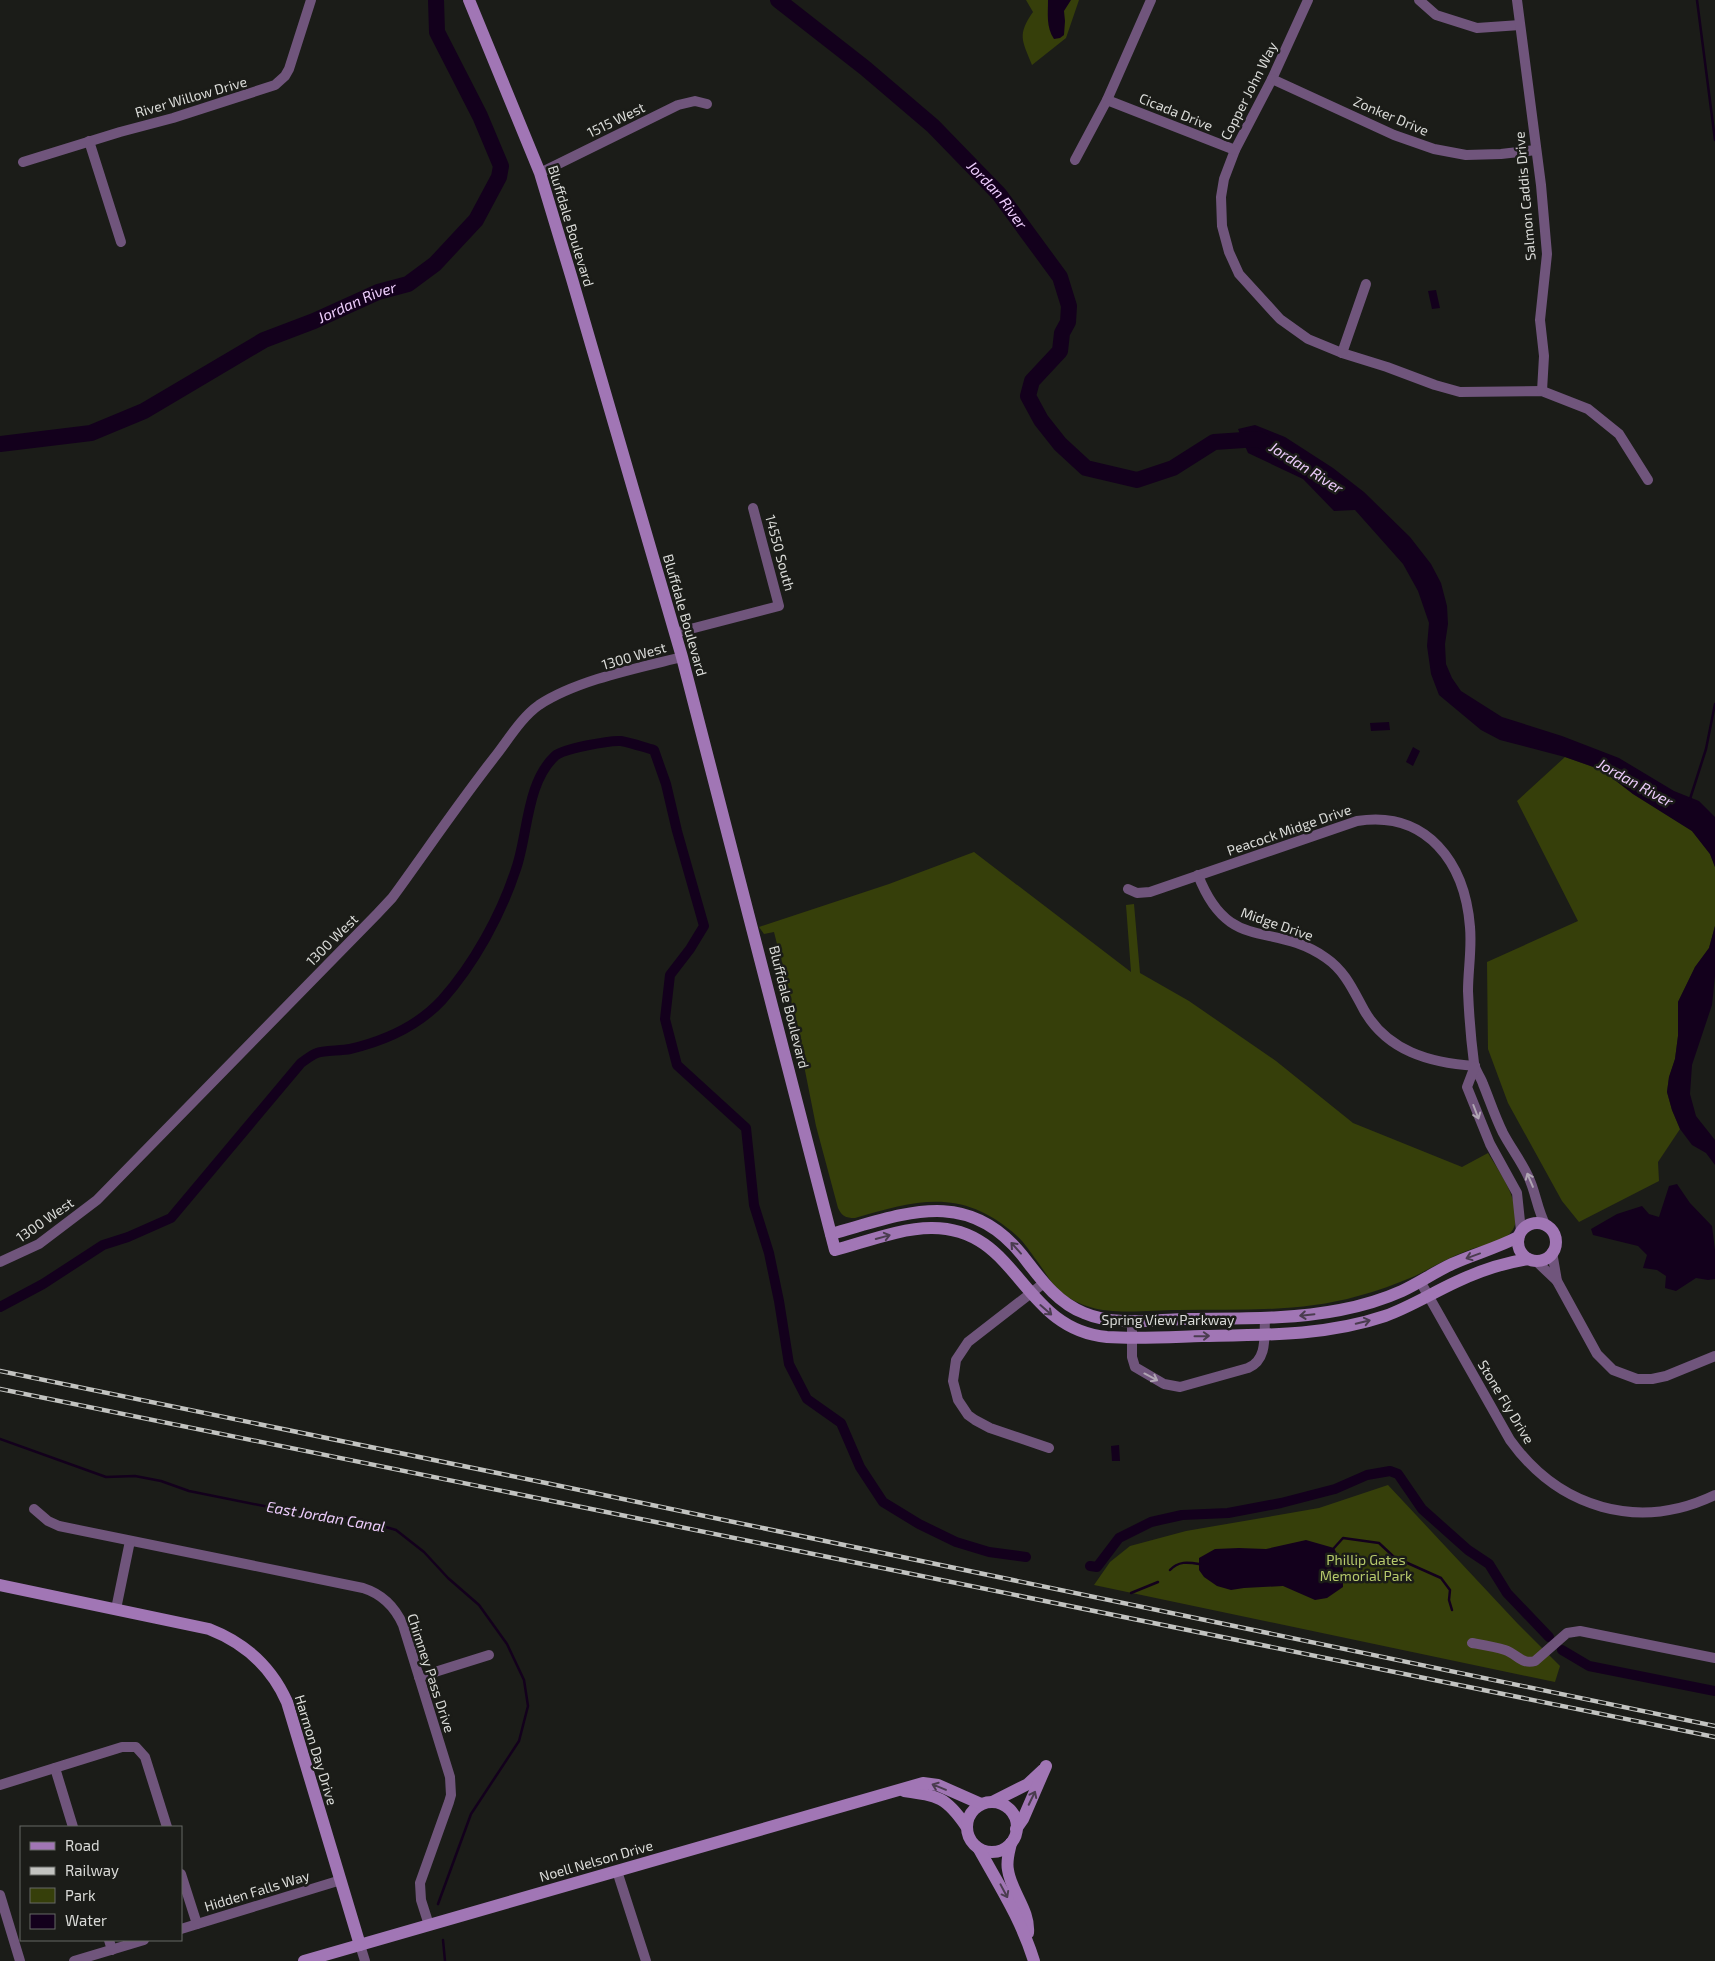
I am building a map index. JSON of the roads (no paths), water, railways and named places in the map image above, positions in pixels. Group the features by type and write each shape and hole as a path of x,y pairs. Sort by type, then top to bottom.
{"street":[{"name":"River Willow Drive","path":"23,162 89,141 173,118 275,85 289,69 311,0"},
{"path":"1075,160 1107,100 1151,0"},
{"name":"Copper John Way","path":"1308,0 1272,79 1235,150 1224,180 1221,197 1222,226 1229,252 1239,274 1280,319 1308,339 1342,353 1460,392 1542,390"},
{"path":"1419,0 1436,15 1477,28 1520,25"},
{"name":"Salmon Caddis Drive","path":"1517,0 1548,254 1540,320 1544,356 1542,390"},
{"name":"Bluffdale Boulevard","path":"470,2 540,173 675,632 836,1250"},
{"name":"Zonker Drive","path":"1272,79 1394,135 1434,149 1466,155 1536,150"},
{"name":"Cicada Drive","path":"1107,100 1235,150"},
{"name":"1515 West","path":"540,173 678,105 695,101 707,104"},
{"path":"89,141 121,242"},
{"path":"1342,353 1366,284"},
{"path":"1542,390 1588,409 1619,434 1648,480"},
{"name":"14550 South","path":"675,632 779,606 753,508"},
{"name":"1300 West","path":"0,1262 39,1244 97,1200 377,914 392,898 527,715 558,695 577,687 634,669 682,657"},
{"name":"Peacock Midge Drive","path":"1128,889 1137,893 1150,892 1357,820 1388,819 1406,824 1422,832 1437,843 1449,858 1459,878 1466,902 1471,942 1469,1008 1474,1066 1502,1130 1529,1178 1539,1214 1546,1226"},
{"name":"Midge Drive","path":"1198,875 1210,902 1224,919 1233,925 1253,933 1309,948 1334,964 1348,980 1370,1019 1393,1042 1415,1055 1429,1060 1455,1065 1474,1066"},
{"name":"Peacock Midge Drive","path":"1474,1066 1467,1087 1490,1144 1517,1193 1520,1234"},
{"name":"Spring View Parkway","path":"831,1234 909,1213 932,1210 953,1212 975,1218 996,1230 1017,1248 1060,1300 1087,1314 1106,1319 1132,1320 1320,1314 1360,1306 1388,1297 1454,1263 1520,1234"},
{"path":"1557,1281 1520,1250 1520,1234 1530,1224 1546,1226 1555,1238 1552,1252 1557,1281 1597,1354 1607,1365 1620,1374 1637,1379 1659,1378 1715,1356"},
{"name":"Spring View Parkway","path":"836,1250 913,1230 951,1229 971,1236 991,1247 1051,1314 1072,1327 1096,1335 1132,1337 1264,1335 1309,1332 1354,1325 1396,1312 1480,1272 1510,1262 1532,1260"},
{"path":"1532,1260 1545,1258 1552,1252"},
{"name":"Stone Fly Drive","path":"1420,1281 1510,1440 1527,1461 1547,1480 1586,1502 1623,1511 1650,1512 1676,1509 1715,1495"},
{"path":"1044,1283 968,1342 956,1360 953,1381 958,1400 968,1415 974,1420 990,1428 1050,1448"},
{"path":"1132,1320 1132,1357 1135,1367 1164,1384 1180,1388 1256,1365 1262,1355 1265,1317"},
{"name":"Chimney Pass Drive","path":"34,1510 48,1521 60,1526 372,1591 386,1601 400,1618 448,1769 451,1786 451,1795 447,1808 420,1883 421,1900 429,1925"},
{"path":"116,1609 130,1541"},
{"name":"Harmon Day Drive","path":"0,1585 195,1625 223,1634 245,1647 268,1669 278,1684 286,1702 360,1945"},
{"path":"1472,1643 1506,1650 1522,1661 1529,1662 1535,1661 1566,1633 1580,1631 1715,1658"},
{"path":"419,1677 489,1655"},
{"path":"0,1785 126,1746 136,1747 145,1758 167,1826"},
{"path":"1028,1940 1029,1924 1010,1880 1007,1868 1011,1843 1016,1828 1023,1819 1046,1766 1028,1784 994,1801 981,1804 969,1814 966,1826 970,1840 979,1849 1004,1892 1028,1940 1034,1961"},
{"path":"55,1768 74,1826"},
{"name":"Noell Nelson Drive","path":"304,1961 923,1783 938,1785 981,1804"},
{"name":"Noell Nelson Drive","path":"896,1790 932,1795 942,1799 951,1806 966,1826"},
{"path":"994,1801 1002,1803 1011,1809 1016,1828"},
{"path":"979,1849 985,1852 996,1852 1011,1843"},
{"path":"617,1871 646,1961"},
{"path":"182,1877 197,1924"},
{"name":"Hidden Falls Way","path":"182,1928 341,1880"},
{"path":"0,1895 20,1961"},
{"path":"74,1961 110,1945 137,1941"},
{"path":"360,1945 365,1961"}],"water":[{"path":"1048,0 1071,0 1064,11 1064,35 1060,38 1054,39 1051,34 1048,20"},
{"path":"1436,290 1440,308 1432,309 1428,291"},
{"path":"1255,425 1285,437 1333,468 1364,492 1410,537 1431,564 1441,583 1447,606 1446,664 1452,678 1461,691 1502,717 1562,736 1619,758 1674,791 1699,801 1715,817 1715,867 1710,854 1692,831 1633,794 1602,770 1565,757 1500,740 1481,730 1439,695 1431,674 1427,646 1429,623 1418,591 1403,564 1355,510 1334,511 1303,479 1248,453 1238,429"},
{"path":"1389,722 1390,730 1371,731 1370,723"},
{"path":"1413,747 1420,751 1413,766 1406,762"},
{"path":"1715,926 1715,976 1712,1005 1692,1065 1690,1094 1696,1116 1715,1140 1715,1165 1706,1153 1692,1145 1680,1129 1667,1092 1678,1036 1678,1002 1695,967 1709,948"},
{"path":"1677,1184 1690,1203 1712,1226 1715,1250 1715,1279 1696,1278 1676,1291 1665,1288 1666,1276 1657,1270 1643,1268 1647,1255 1638,1246 1593,1235 1591,1229 1617,1214 1642,1206 1649,1214 1659,1217 1669,1186"},
{"path":"1119,1445 1120,1461 1112,1461 1111,1446"},
{"path":"1306,1540 1334,1548 1343,1566 1343,1587 1327,1598 1315,1600 1283,1586 1231,1590 1217,1586 1204,1577 1199,1570 1199,1558 1215,1549 1266,1549"}],"waterway":[{"name":"Jordan River","path":"0,444 91,433 144,411 264,340 314,321 378,292 408,284 435,264 476,220 499,177 501,166 480,116 437,32 436,0"},
{"name":"Jordan River","path":"778,0 865,68 933,126 999,194 1060,277 1069,306 1068,322 1062,333 1060,351 1032,381 1028,396 1041,420 1060,444 1086,468 1137,480 1173,468 1214,442 1259,439 1264,442"},
{"path":"1697,0 1715,140"},
{"path":"1690,799 1706,749 1715,704"},
{"path":"0,1307 43,1284 103,1245 128,1237 171,1218 301,1063 311,1056 320,1052 350,1049 388,1037 411,1025 433,1009 454,986 476,955 503,904 520,855 533,795 545,767 559,753 586,746 621,741 654,750 666,784 677,831 704,926 690,949 670,975 665,1019 677,1065 746,1128 754,1205 769,1253 789,1364 807,1399 841,1423 860,1467 883,1502 919,1524 956,1542 989,1552 1026,1557"},
{"name":"East Jordan Canal","path":"0,1439 106,1477 135,1476 161,1481 189,1491 279,1509 362,1520 396,1530 424,1552 448,1578 479,1605 507,1644 524,1680 528,1706 519,1741 471,1814 438,1904"},
{"path":"1090,1566 1097,1567 1119,1538 1151,1522 1182,1515 1228,1513 1281,1503 1335,1489 1367,1475 1390,1471 1398,1474 1422,1509 1468,1550 1489,1564 1507,1593 1549,1637"},
{"path":"1334,1548 1343,1538 1379,1543 1394,1557 1441,1578 1450,1590 1449,1600 1452,1610"},
{"path":"1170,1570 1176,1565 1183,1563 1199,1564"},
{"path":"1131,1593 1158,1582"},
{"path":"1562,1650 1589,1666 1715,1691"},
{"name":"East Jordan Canal","path":"443,1940 445,1961"}],"railway":[{"path":"0,1371 1715,1726"},
{"path":"0,1389 1715,1737"}],"park label":[{"name":"Phillip Gates Memorial Park","path":"1366,1568"}]}
